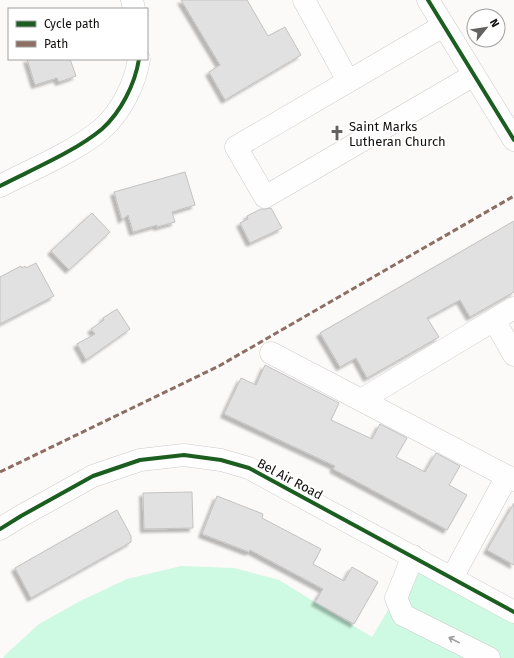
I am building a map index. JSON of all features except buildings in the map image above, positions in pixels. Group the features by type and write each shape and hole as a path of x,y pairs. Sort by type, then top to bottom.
{"street":[{"path":"304,0 348,81"},
{"path":"428,0 513,135"},
{"path":"443,26 236,147 265,197 474,75"},
{"path":"0,186 84,142 102,129 114,116 123,102 132,83 139,60"},
{"path":"360,400 514,308"},
{"path":"494,320 514,355"},
{"path":"271,353 511,478 452,578"},
{"name":"Bel Air Road","path":"0,529 92,476 140,460 184,455 221,460 249,468 514,612"},
{"path":"413,556 396,598 403,615 489,658"}],"green space":[{"path":"418,560 514,612 514,658 3,658 39,624 80,601 127,579 181,566 234,568 279,580 372,637"}],"marked path":[{"path":"0,472 219,366 514,196"}],"cycle path":[{"path":"428,0 514,140"},
{"path":"0,186 79,145 102,129 121,106 131,88 139,60"},
{"path":"0,529 93,476 140,460 184,455 221,460 249,468 514,612"}],"place":[{"name":"Saint Marks Lutheran Church","path":"337,133"}]}
